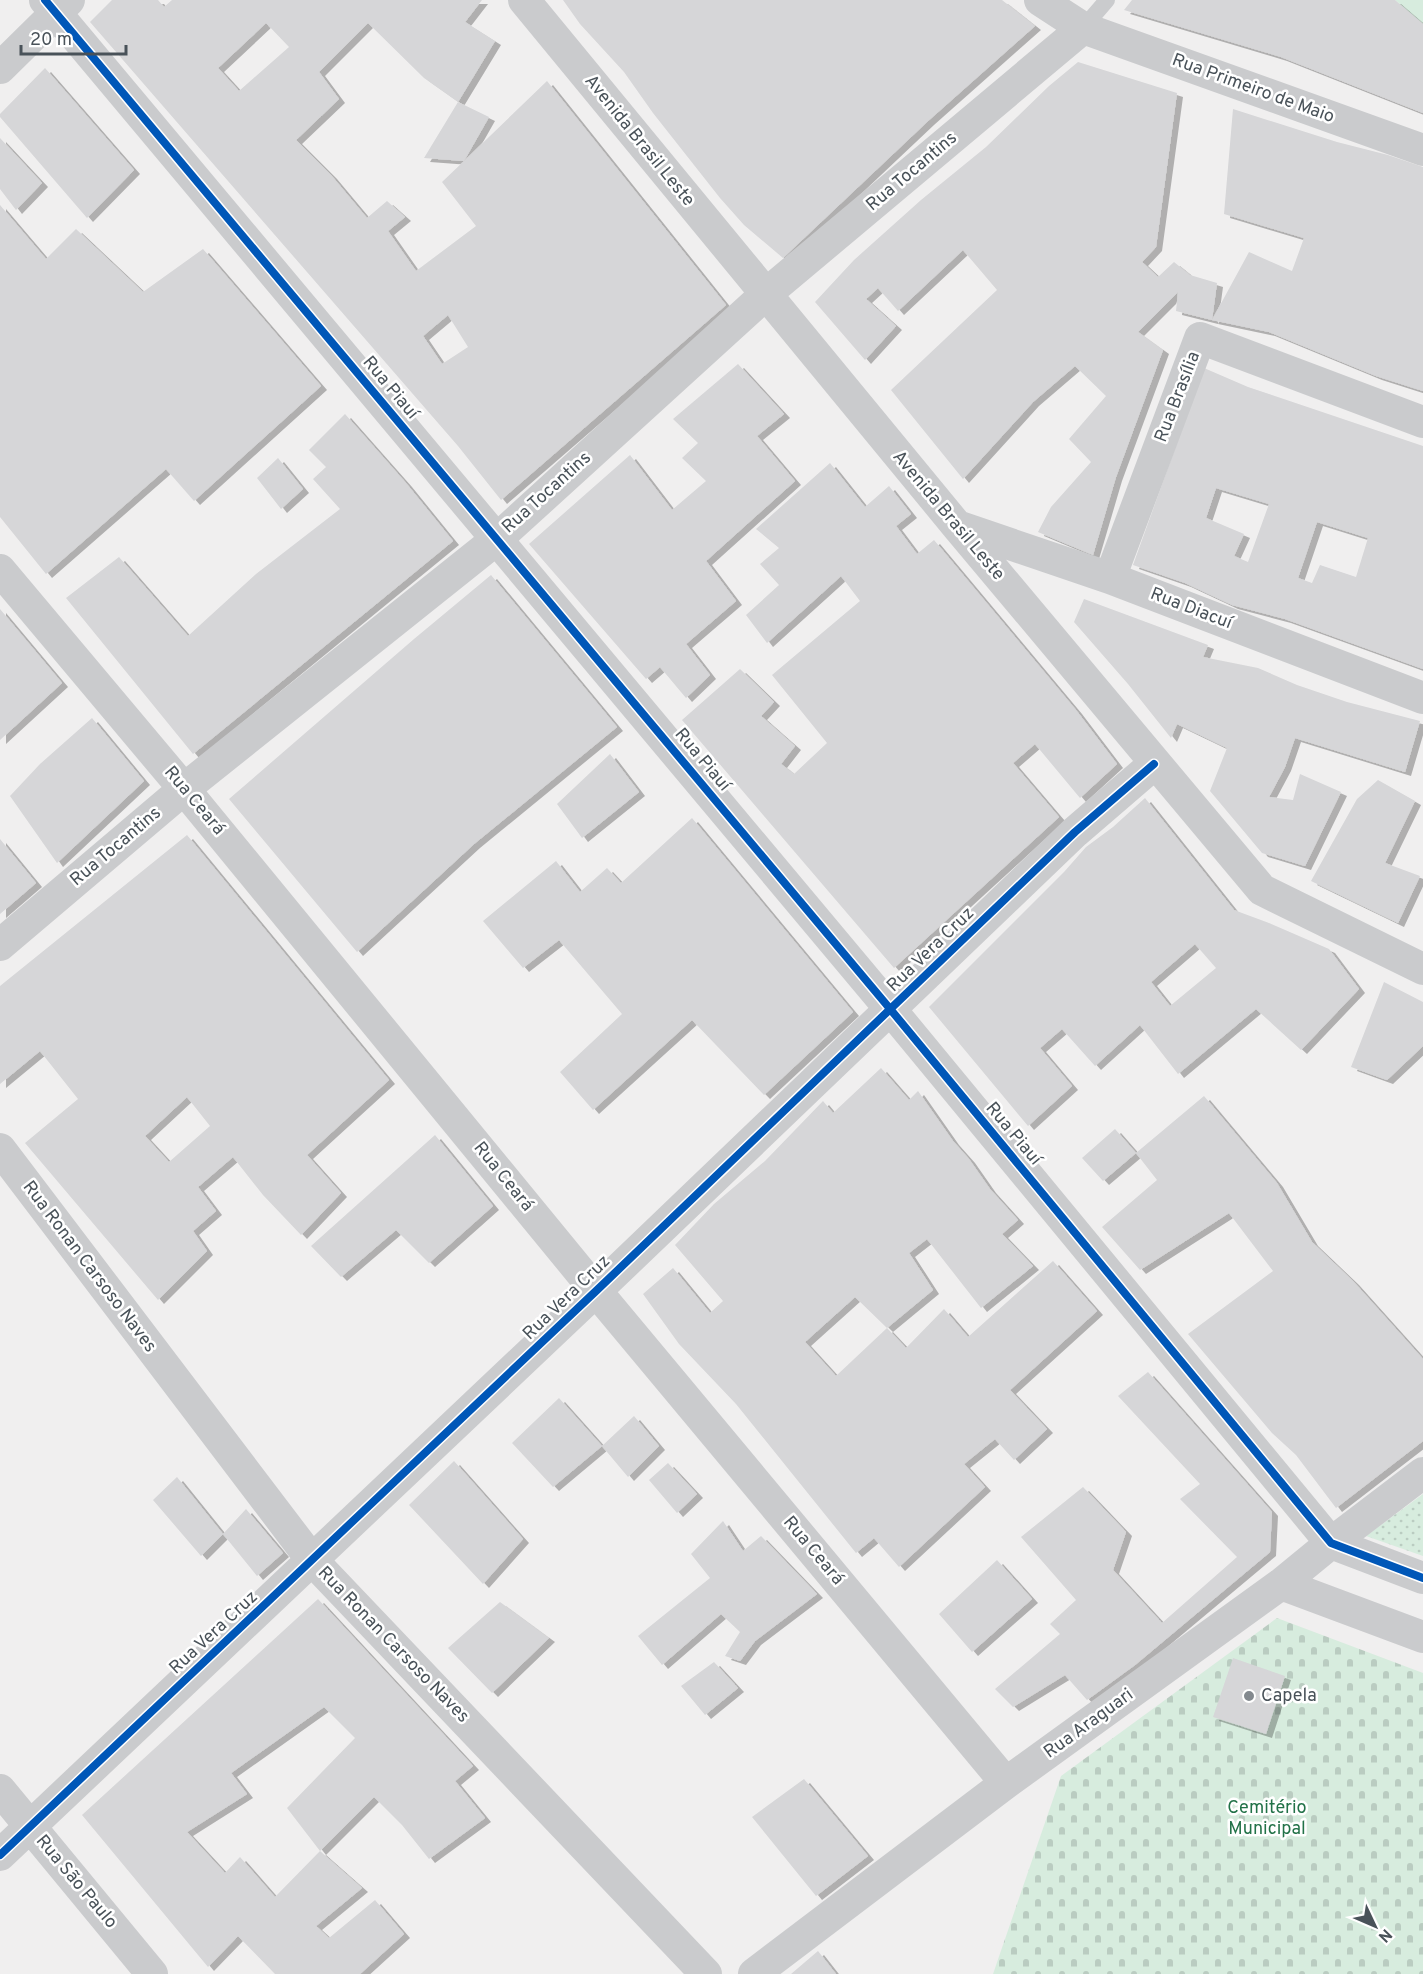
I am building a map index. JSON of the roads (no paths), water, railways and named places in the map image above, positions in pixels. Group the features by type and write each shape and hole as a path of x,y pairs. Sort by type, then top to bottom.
{"street":[{"name":"Avenida Brasil Leste","path":"524,0 1154,764 1262,890 1423,969"},
{"name":"Rua Primeiro de Maio","path":"1040,0 1083,28 1423,150"},
{"path":"0,68 57,4"},
{"name":"Rua Piauí","path":"57,4 497,539 891,1010 1331,1543"},
{"name":"Rua Tocantins","path":"0,945 184,789 497,539 766,294 1083,28"},
{"name":"Rua Brasília","path":"1110,578 1200,338 1423,422"},
{"name":"Rua Diacuí","path":"957,526 1110,578 1423,698"},
{"name":"Rua Ceará","path":"0,570 184,789 596,1291 1006,1783"},
{"name":"Rua Vera Cruz","path":"0,1855 596,1291 1075,832 1154,764"},
{"name":"Rua Ronan Carsoso Naves","path":"0,1149 312,1560 706,1974"},
{"name":"Rua Araguari","path":"754,1974 1006,1783 1281,1584 1423,1473"},
{"path":"1331,1543 1423,1578"},
{"path":"1281,1584 1423,1637"},
{"name":"Rua São Paulo","path":"0,1790 152,1974"}],"lane":[{"path":"1083,28 1107,0"}],"place":[{"name":"Capela","path":"1249,1696"}],"park label":[{"name":"Cemitério Municipal","path":"1267,1818"}]}
